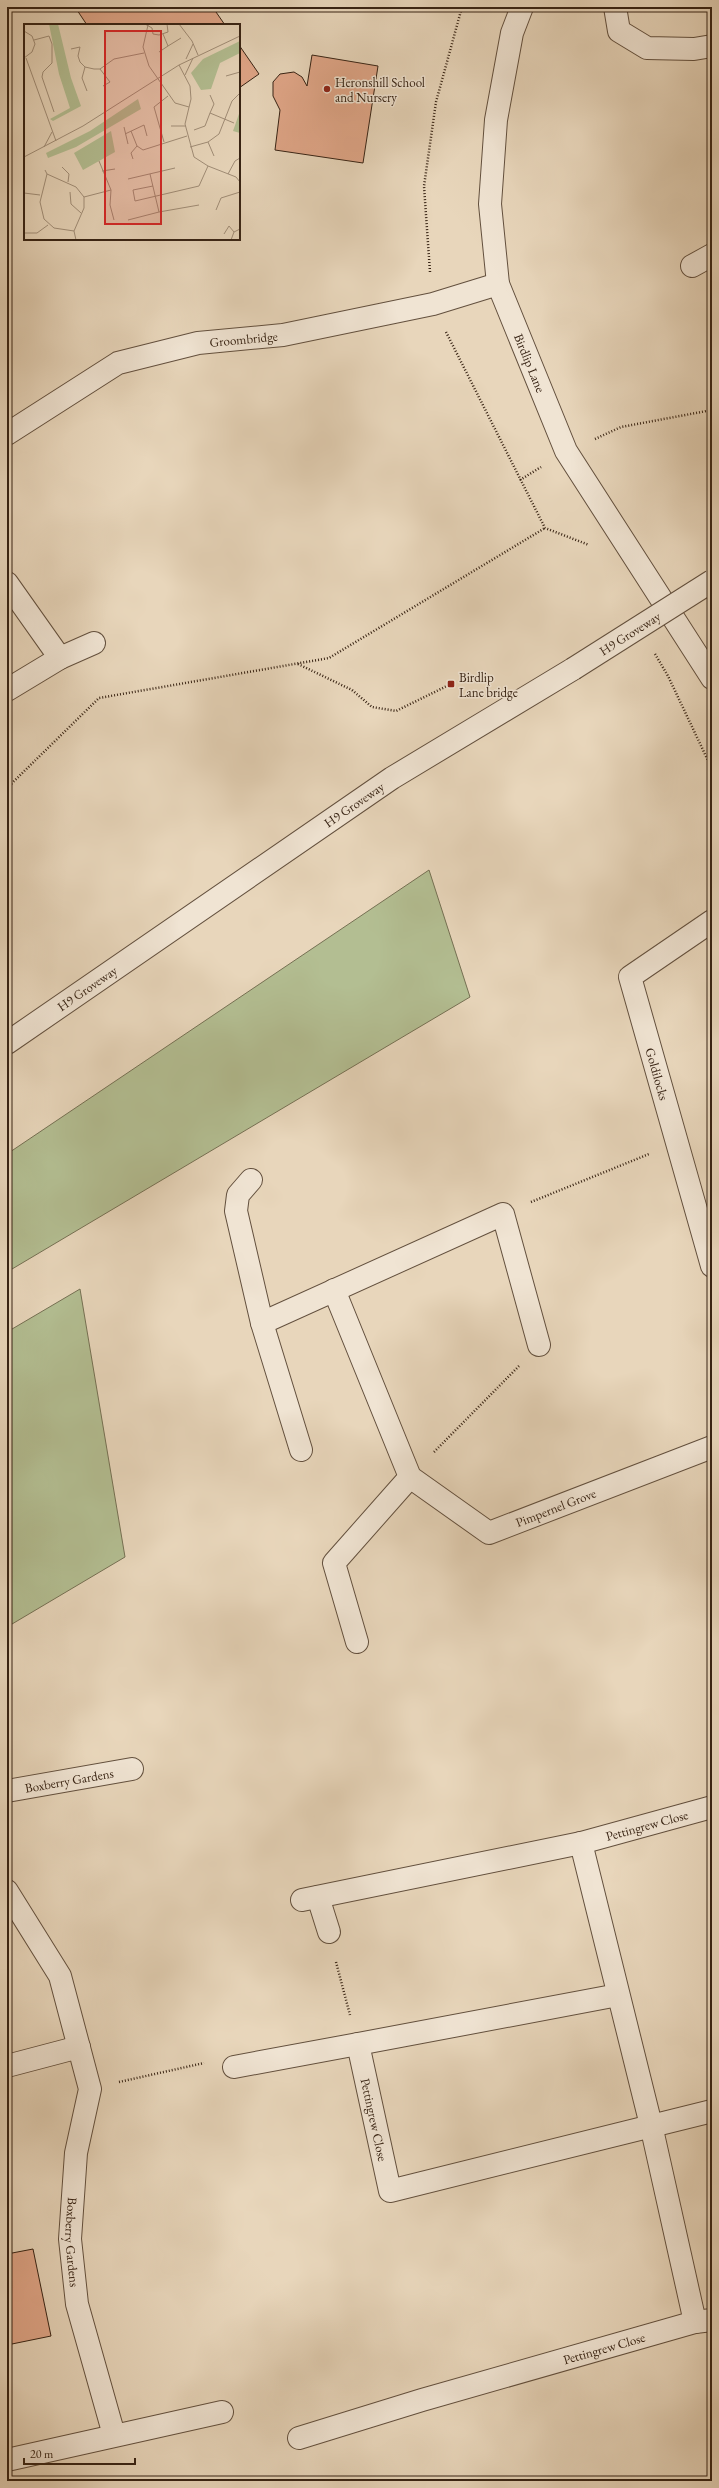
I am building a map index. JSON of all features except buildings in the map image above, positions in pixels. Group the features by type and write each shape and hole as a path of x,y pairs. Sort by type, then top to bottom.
{"street":[{"name":"Birdlip Lane","path":"522,7 512,33 496,120 490,204 498,284 566,452 712,678"},
{"path":"615,7 619,31 647,48 694,49 712,46"},
{"path":"692,266 712,255"},
{"name":"Groombridge","path":"7,434 118,363 198,343 283,335 433,304 498,284"},
{"name":"H9 Groveway","path":"7,1043 392,778 573,670 712,581"},
{"path":"7,583 60,658"},
{"path":"7,690 60,658 94,644"},
{"name":"Goldilocks","path":"712,921 630,977 712,1266"},
{"path":"251,1180 238,1195 236,1211 262,1323 301,1450"},
{"path":"262,1323 503,1214 539,1344"},
{"path":"334,1290 410,1477 334,1563 357,1642"},
{"name":"Pimpernel Grove","path":"410,1477 489,1533 712,1447"},
{"name":"Boxberry Gardens","path":"7,1791 132,1769"},
{"name":"Pettingrew Close","path":"329,1932 310,1899 581,1843 712,1807"},
{"name":"Pettingrew Close","path":"299,2438 422,2400 703,2321 651,2125 581,1843"},
{"name":"Boxberry Gardens","path":"7,1891 60,1976 90,2089 76,2153 70,2240 77,2304 114,2435"},
{"path":"234,2067 618,1995"},
{"name":"Pettingrew Close","path":"358,2044 390,2190 712,2111"},
{"path":"7,2066 79,2047"},
{"path":"7,2460 222,2412"}],"path":[{"path":"520,480 566,452 621,427 712,410"},
{"path":"7,788 99,698 329,658 545,528"},
{"path":"297,664 352,690 372,707 396,711 451,684"},
{"path":"503,1214 677,1143"},
{"path":"410,1477 539,1344"},
{"path":"329,1932 358,2044"},
{"path":"90,2089 206,2063 234,2067"}],"green space":[{"path":"429,870 470,997 7,1272 7,1154"},
{"path":"80,1289 125,1557 7,1627 7,1332"}],"place":[{"name":"Heronshill School and Nursery","path":"327,89"},
{"name":"Birdlip Lane bridge","path":"451,684"}]}
